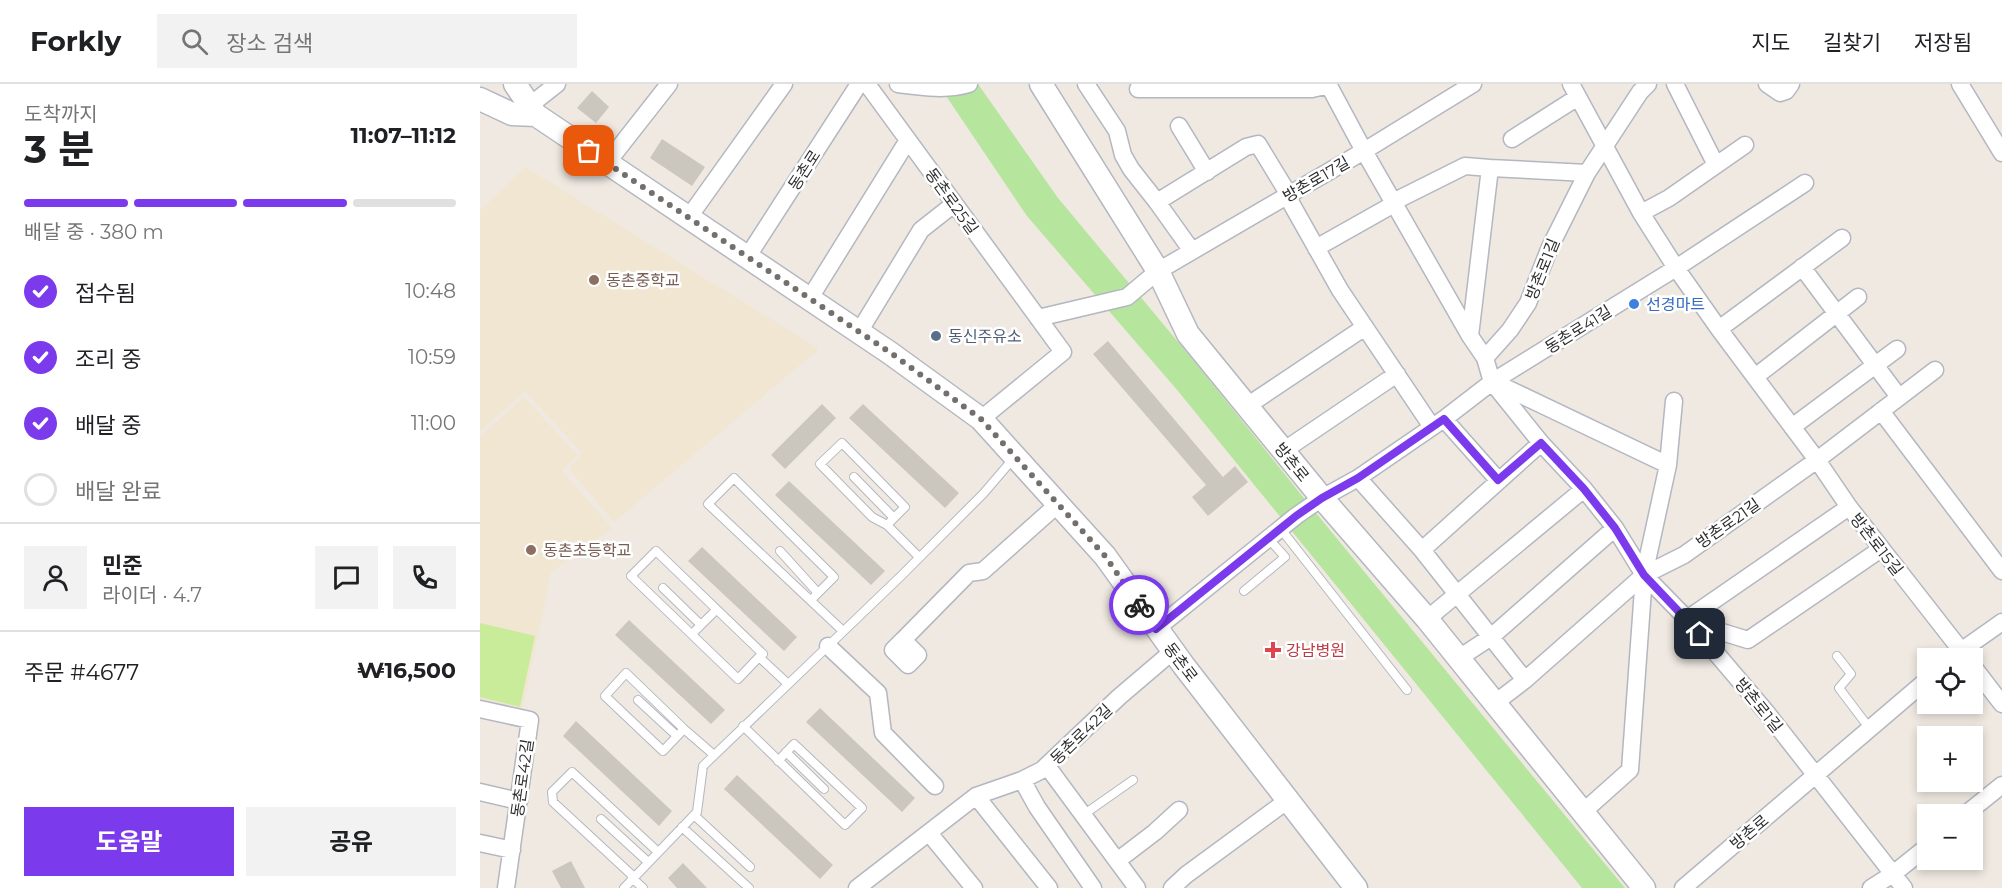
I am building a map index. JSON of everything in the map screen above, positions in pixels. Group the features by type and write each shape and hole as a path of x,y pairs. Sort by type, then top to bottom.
{"main road":[{"name":"동촌로","path":"515,84 532,110 607,163 810,298 981,419 1105,556 1156,629 1356,888"},
{"name":"방촌로","path":"1041,84 1158,271 1188,334 1322,498 1459,658 1644,888"},
{"path":"480,99 512,114 532,110"}],"street":[{"path":"532,110 557,84"},
{"path":"607,163 669,84"},
{"path":"689,217 784,84"},
{"name":"동촌로","path":"748,256 859,84"},
{"name":"동촌로25길","path":"867,84 1063,352 981,419"},
{"path":"898,84 927,88 961,85"},
{"path":"1086,84 1117,131 1123,155 1131,169 1192,251"},
{"path":"1138,89 1312,89 1328,84"},
{"name":"방촌로1길","path":"1328,84 1364,152 1485,358 1492,382 1541,443 1584,489 1615,528 1644,575 1700,634 1904,888"},
{"name":"방촌로17길","path":"1158,271 1364,152 1473,84"},
{"path":"1604,147 1640,92 1648,84"},
{"path":"1675,84 1716,165"},
{"path":"1767,84 1780,93 1786,91 1791,84"},
{"path":"1960,84 2002,153"},
{"name":"방촌로15길","path":"1512,139 1574,91 1641,213 1676,268 1954,648"},
{"path":"1179,126 1207,172"},
{"path":"810,298 908,140"},
{"path":"1157,202 1246,147 1258,144 1340,290 1396,374 1438,423 1498,480"},
{"path":"1641,213 1669,198 1745,145"},
{"name":"방촌로1길","path":"1485,358 1510,330 1528,303 1550,247 1587,173 1604,147"},
{"path":"1316,248 1394,203 1465,166 1587,173"},
{"path":"1470,336 1490,168"},
{"name":"동촌로41길","path":"1156,629 1274,533 1322,498 1358,478 1438,423 1492,382 1676,268 1805,183"},
{"path":"859,332 921,230 954,204"},
{"path":"1719,329 1842,238"},
{"path":"1802,267 1899,397"},
{"path":"1038,318 1127,297 1158,271"},
{"path":"1755,377 1858,297"},
{"path":"1247,406 1365,327"},
{"path":"1792,426 1897,349"},
{"name":"방촌로21길","path":"1495,703 1525,680 1644,575 1683,555 1817,460 1935,370"},
{"path":"1283,451 1396,374"},
{"path":"1492,382 1668,465"},
{"path":"1583,812 1630,770 1644,575 1668,465 1674,401"},
{"path":"1881,411 2002,571"},
{"path":"1422,550 1541,443"},
{"path":"1358,478 1422,550 1525,680"},
{"path":"1427,620 1584,489"},
{"path":"903,640 969,573 983,571 1058,504"},
{"path":"1687,619 1849,507"},
{"path":"1459,658 1491,637 1615,528"},
{"path":"1700,634 1722,632 1749,640 1881,549"},
{"path":"1971,648 2000,627"},
{"path":"828,646 878,693 883,733 936,786"},
{"name":"동촌로42길","path":"857,888 976,796 1022,780 1047,766 1119,697 1173,651"},
{"path":"1983,678 2001,699"},
{"path":"1816,776 1917,688"},
{"name":"동촌로42길","path":"480,709 530,720 506,888"},
{"path":"1047,766 1137,888"},
{"name":"방촌로","path":"1683,888 1816,776"},
{"path":"1022,780 1037,807 1093,888"},
{"path":"1978,804 2002,785"},
{"path":"480,792 519,801"},
{"path":"976,796 1045,887"},
{"path":"1172,888 1186,875 1288,800"},
{"path":"1117,861 1179,810"},
{"path":"929,832 974,888"},
{"path":"480,843 512,850"},
{"path":"1871,888 1917,855"}],"lane":[{"path":"842,442 906,507 890,521 872,517 820,464 842,442"},
{"path":"624,888 697,812 703,766 983,494 1016,456"},
{"path":"854,477 919,557"},
{"path":"812,600 834,576 734,478 708,504 843,631"},
{"path":"1244,591 1284,557 1274,533"},
{"path":"1274,533 1407,690"},
{"path":"656,551 763,654 738,679 692,634 631,576 656,551"},
{"path":"780,551 818,592"},
{"path":"663,588 701,625"},
{"path":"692,634 716,610"},
{"path":"1837,656 1851,674 1839,688 1870,729"},
{"path":"759,657 787,683"},
{"path":"684,729 663,751 604,696 626,673 714,755"},
{"path":"638,700 677,736"},
{"path":"742,726 778,761 845,825 861,808 794,744 778,761"},
{"path":"786,752 824,789"},
{"path":"643,888 553,802 552,792 572,772 658,852"},
{"path":"1083,815 1133,780"},
{"path":"694,815 750,867"},
{"path":"600,819 648,862"},
{"path":"682,827 749,888"}],"shaded area":[{"name":"동촌중학교","path":"525,167 819,349 614,522 569,469 582,453 525,391 480,431 480,211"},
{"name":"동촌초등학교","path":"524,397 577,455 562,471 612,528 551,572 522,712 480,702 480,437"}],"green space":[{"path":"938,84 978,84 1058,198 1625,888 1582,888 1178,391 1027,216"},
{"path":"480,623 535,636 520,707 480,697"}],"building":[{"path":"592,91 609,107 596,123 577,108"},
{"path":"662,139 705,167 692,186 650,158"},
{"path":"1108,341 1223,477 1235,466 1248,482 1208,516 1192,497 1206,485 1093,354"},
{"path":"822,404 836,418 785,469 771,455"},
{"path":"863,404 959,493 945,508 849,418"},
{"path":"789,481 885,571 871,585 775,495"},
{"path":"702,547 797,637 784,651 688,561"},
{"path":"629,620 725,710 711,724 615,635"},
{"path":"820,708 915,798 902,812 806,722"},
{"path":"576,721 672,811 659,826 563,736"},
{"path":"737,775 833,865 820,879 724,789"},
{"path":"571,861 585,888 561,888 552,871"},
{"path":"683,863 707,888 677,888 668,878"}],"way so far":[{"path":"589,151 891,353 981,419 1105,556 1139,605"}],"place":[{"name":"동촌중학교","path":"594,280"},
{"name":"선경마트","path":"1634,304"},
{"name":"동신주유소","path":"936,336"},
{"name":"동촌초등학교","path":"531,550"},
{"name":"강남병원","path":"1273,650"}],"route":[{"path":"1139,605 1156,629 1296,516 1358,478 1444,419 1498,480 1541,443 1584,489 1615,528 1644,575 1700,634"}]}
